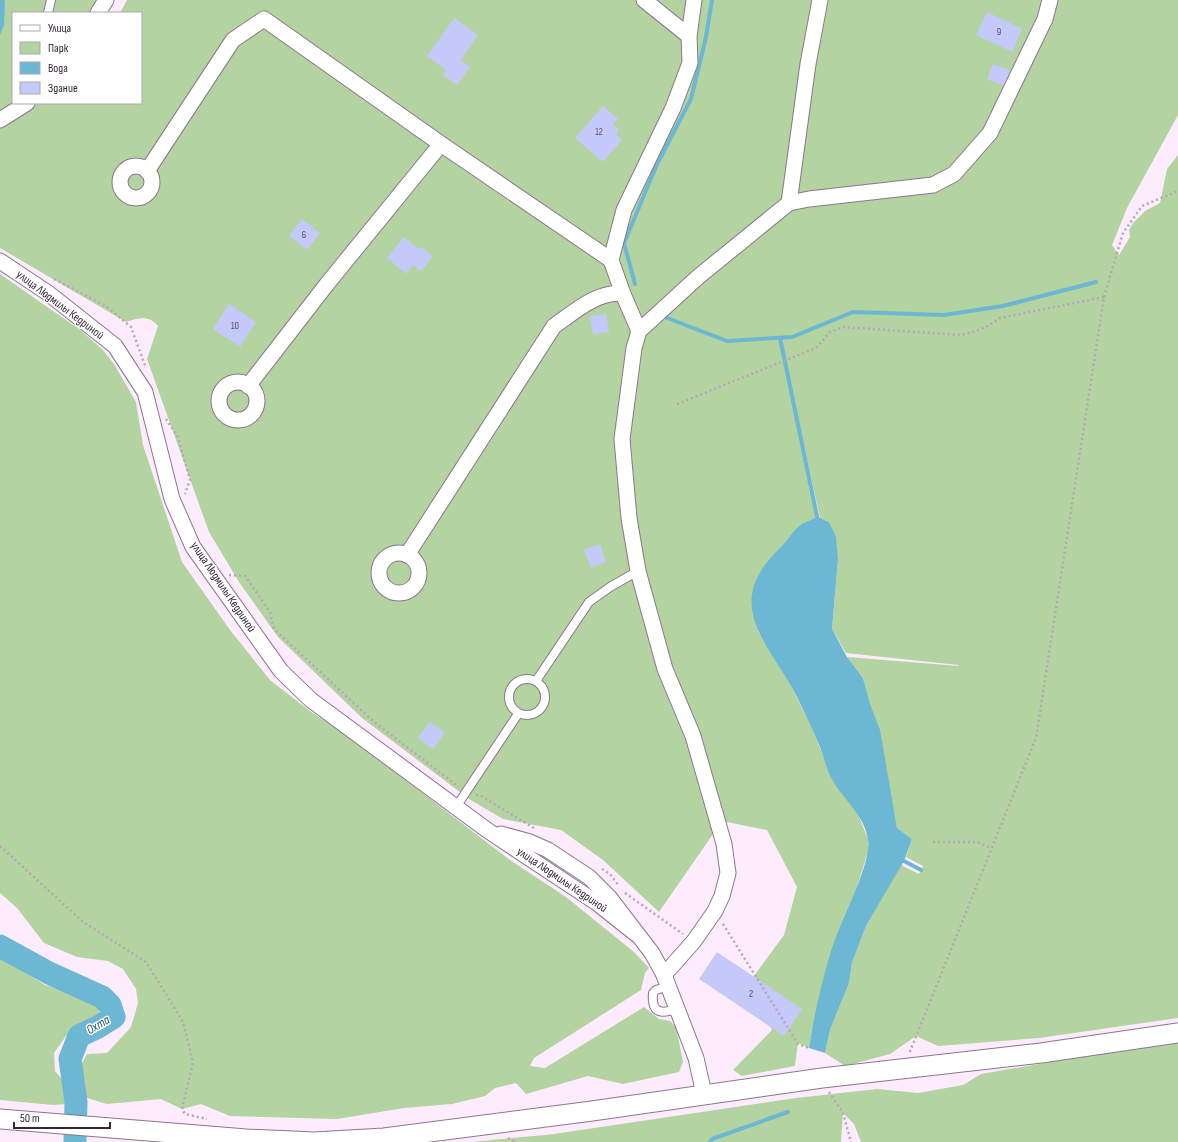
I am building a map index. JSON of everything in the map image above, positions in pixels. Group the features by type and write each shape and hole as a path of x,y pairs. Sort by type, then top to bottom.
{"street":[{"path":"99,12 106,0"},
{"path":"644,0 689,36"},
{"path":"639,331 623,294 611,260 624,210 673,108 690,63 689,36 694,0"},
{"path":"789,203 808,64 820,0"},
{"path":"666,980 715,911 722,896 728,873 724,844 693,736 665,669 638,571 629,518 622,439 634,348 639,331 698,277 789,203 809,199 933,185 954,174 990,133 1042,26 1050,0"},
{"path":"147,171 234,40 264,19 441,144 611,260"},
{"path":"0,120 25,104"},
{"path":"248,386 327,284 441,144"},
{"name":"улица Людмилы Кедриной","path":"0,261 48,292 115,346 145,392 172,499 193,547 281,671 311,700 487,830 530,842 548,850 590,877 609,897 652,953 666,980 696,1058 704,1094"},
{"path":"407,555 554,326 578,309 598,299 614,293 623,294"},
{"path":"0,1119 246,1139 314,1142 368,1139 547,1118 822,1078 1041,1053 1178,1033"}],"lane":[{"path":"48,12 51,0"},
{"path":"0,117 12,102"},
{"path":"536,681 589,602 610,587 638,571"},
{"path":"524,679 536,681 544,689 546,701 540,711 529,716 518,714 510,706 508,694 514,684 524,679"},
{"path":"456,807 518,714"},
{"path":"666,980 653,993 652,998 656,1009 660,1013 664,1013 678,1008"}],"path":[{"path":"902,1070 1036,738 1104,297 1123,233 1142,206 1178,191"},
{"path":"49,276 106,306 131,327 148,371"},
{"path":"677,404 816,348 830,332 843,327 960,335 975,332 989,326 1000,318 1104,297"},
{"path":"164,414 178,437 190,480 185,493 188,501"},
{"path":"225,568 229,575 245,576 270,612 274,629 373,721 466,792 481,796 536,829"},
{"path":"933,842 977,842 991,848"},
{"path":"0,846 82,921 146,962 183,1022 193,1062 182,1109"},
{"path":"596,866 610,874 625,894 694,941"},
{"path":"715,911 798,1044 809,1048"},
{"path":"822,1078 830,1095 843,1113 851,1142"}],"green space":[{"path":"0,0 104,0 100,12 12,12 12,104 142,104 142,12 121,12 127,0 1178,0 1178,115 1127,208 1112,245 1119,255 1130,237 1129,230 1133,223 1145,211 1160,203 1167,169 1178,155 1178,1018 1039,1038 938,1046 916,1036 890,1054 845,1066 825,1053 830,1030 849,983 852,963 866,926 901,865 919,874 923,866 906,857 912,839 897,828 889,787 863,678 847,657 959,666 846,653 832,629 838,560 829,522 820,518 799,422 817,518 800,525 787,542 758,631 789,682 811,726 833,780 858,814 868,839 868,852 812,1029 809,1048 798,1043 795,1066 742,1076 733,1070 772,1030 748,984 784,935 797,887 767,830 722,821 659,912 603,860 561,830 503,819 469,799 362,718 278,637 239,582 209,532 147,359 158,326 151,320 144,318 126,322 0,248"},
{"path":"0,274 79,329 102,349 114,364 136,402 143,445 182,562 230,630 270,680 311,712 360,743 395,772 510,860 566,897 634,952 649,968 645,973 641,990 534,1058 530,1066 545,1068 644,1007 659,1019 670,1021 676,1027 683,1062 679,1072 623,1084 588,1076 526,1094 516,1083 495,1088 485,1096 452,1104 404,1108 337,1119 230,1116 201,1104 182,1109 161,1099 107,1104 87,1098 78,1089 78,1070 87,1054 107,1053 131,1027 138,1003 136,989 123,969 108,961 77,957 44,943 17,908 0,893"},
{"path":"0,957 45,985 75,994 100,1005 99,1017 66,1036 54,1053 55,1071 65,1083 68,1104 53,1105 0,1100"},
{"path":"1178,1040 1178,1142 861,1142 854,1124 843,1113 841,1142 472,1142 554,1134 796,1098 877,1089 918,1093 963,1085 981,1074"}],"water":[{"path":"0,0 5,0 4,25 0,35"},
{"path":"818,517 829,522 836,537 838,560 832,629 847,657 863,678 870,704 880,730 897,828 912,839 904,861 866,926 852,963 849,983 830,1030 825,1053 809,1048 816,1010 832,948 865,863 868,850 868,840 863,823 859,816 838,788 827,769 820,747 797,697 764,643 756,626 752,608 753,590 761,571 799,526"}],"building":[{"path":"987,12 1022,29 1012,52 976,35"},
{"path":"454,18 478,35 461,60 470,67 457,85 443,75 446,70 427,56"},
{"path":"993,64 1010,70 1004,86 987,79"},
{"path":"603,106 618,119 613,124 619,130 616,134 622,140 603,162 575,138"},
{"path":"302,219 320,233 307,250 289,236"},
{"path":"404,237 419,249 421,247 433,256 421,271 413,265 406,274 387,258"},
{"path":"229,304 256,322 240,347 213,329"},
{"path":"606,314 609,332 593,334 590,316"},
{"path":"600,544 606,562 591,568 584,550"},
{"path":"429,722 445,732 433,749 418,738"},
{"path":"717,952 802,1009 784,1036 699,979"}],"waterway":[{"path":"635,284 624,243 657,164 691,99 706,37 712,0"},
{"path":"662,316 727,341 792,337 853,312 944,315 1003,306 1096,282"},
{"path":"780,338 818,521"},
{"path":"904,861 921,870"},
{"name":"Охта","path":"0,946 49,973 102,997 110,1005 114,1017 79,1036 70,1059 76,1102 75,1142"},
{"path":"710,1142 712,1139 788,1112"}]}
